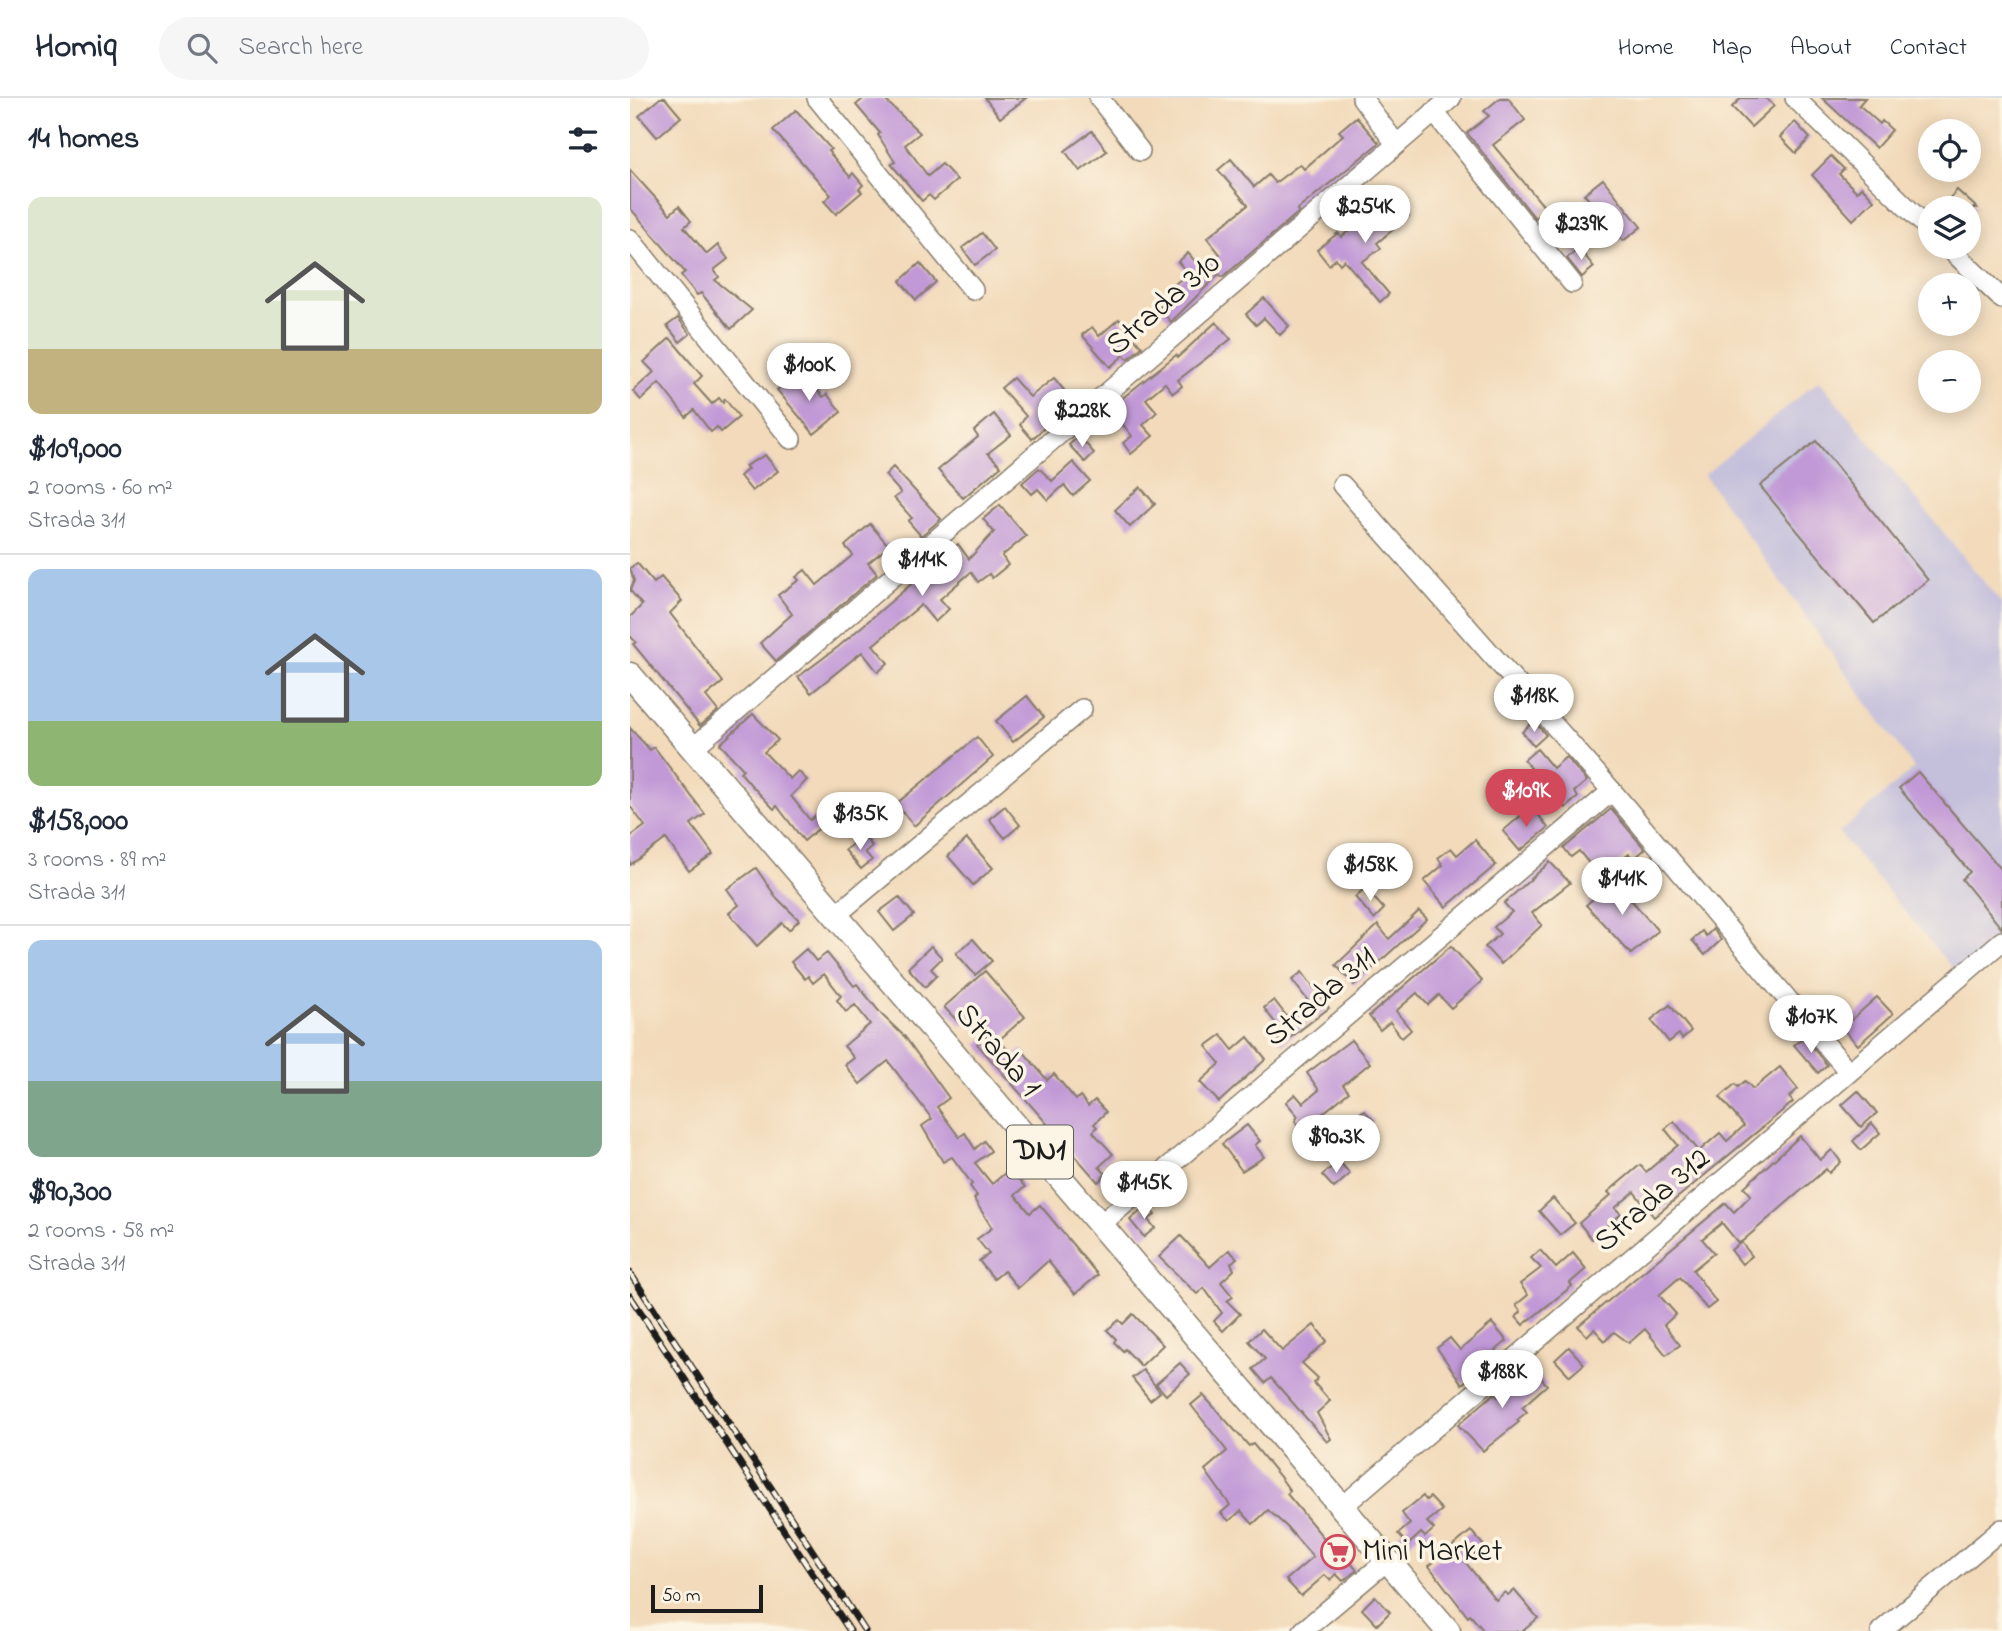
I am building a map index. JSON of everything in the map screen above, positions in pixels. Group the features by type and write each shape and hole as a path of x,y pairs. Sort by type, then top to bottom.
{"main road":[{"name":"Strada 1","path":"630,675 1448,1631"}],"street":[{"path":"817,98 973,290"},
{"path":"1099,98 1140,151"},
{"path":"1362,98 1396,144"},
{"name":"Strada 310","path":"693,748 1451,98"},
{"path":"1795,98 1918,218"},
{"path":"1434,112 1572,283"},
{"path":"630,239 791,439"},
{"path":"1960,259 2002,299"},
{"path":"1342,485 1612,792 1849,1072"},
{"path":"836,915 1082,709"},
{"name":"Strada 311","path":"1101,1224 1612,792"},
{"name":"Strada 312","path":"1343,1506 2002,940"},
{"path":"1881,1631 2002,1529"},
{"path":"1303,1631 1389,1559"}],"shaded area":[{"path":"1819,380 2002,604 2002,936 1957,974 1839,833 1914,768 1704,475"}],"building":[{"path":"660,98 665,98 681,117 657,137 639,116"},
{"path":"864,98 883,98 920,133 905,145 928,176 942,164 957,180 934,200 929,195 922,201 891,164 895,162 878,135 880,133 856,105"},
{"path":"985,98 1026,98 1000,118"},
{"path":"1500,98 1508,98 1525,120 1493,145 1546,209 1535,218 1467,133 1489,116 1484,111"},
{"path":"1741,98 1766,98 1774,106 1751,127 1732,107"},
{"path":"1822,98 1865,98 1859,105 1880,124 1882,121 1892,130 1876,148"},
{"path":"796,110 831,149 828,151 850,177 853,173 863,185 859,189 862,192 836,214 824,201 831,195 773,130"},
{"path":"1356,117 1379,143 1297,210 1299,212 1223,277 1219,274 1171,322 1159,308 1167,302 1161,296 1188,273 1178,262 1188,253 1201,268 1220,254 1207,238 1248,205 1218,170 1231,159 1254,187 1268,175 1275,183 1300,164 1304,169 1343,135 1339,131"},
{"path":"1795,122 1810,138 1796,153 1780,137"},
{"path":"1092,131 1107,151 1080,171 1065,151"},
{"path":"1831,156 1844,169 1839,174 1857,192 1862,187 1874,200 1853,220 1812,175"},
{"path":"630,170 670,214 679,206 691,221 684,227 707,254 718,245 728,259 714,270 719,277 715,280 752,310 731,329 701,293 697,295 681,275 685,272 630,208"},
{"path":"1603,179 1641,227 1623,241 1584,194"},
{"path":"1957,190 1964,196 1952,196"},
{"path":"1395,199 1409,216 1377,243 1381,248 1362,262 1389,294 1380,302 1344,260 1340,264 1336,259 1329,265 1317,250 1338,233 1341,237 1367,217 1369,220"},
{"path":"982,233 995,250 975,265 962,248"},
{"path":"1579,248 1594,267 1582,277 1567,258"},
{"path":"920,263 936,282 916,300 900,281"},
{"path":"1264,298 1289,326 1280,335 1264,318 1256,325 1246,314"},
{"path":"678,318 690,334 680,342 667,326"},
{"path":"1119,319 1142,347 1128,359 1124,355 1110,367 1082,335 1092,327 1099,336"},
{"path":"1216,322 1231,339 1178,380 1182,386 1173,393 1165,383 1146,399 1157,412 1143,425 1153,436 1131,454 1123,443 1132,436 1110,408 1176,355 1178,357"},
{"path":"670,338 702,376 694,384 712,404 719,398 723,403 725,399 739,417 721,432 717,427 711,432 694,410 686,417 659,383 641,400 633,391 654,372 644,362"},
{"path":"801,371 823,397 827,394 841,412 814,434 777,390"},
{"path":"1013,378 1030,397 1054,378 1073,401 1032,439 1020,425 1026,416 1001,388"},
{"path":"994,414 1011,435 988,453 1001,466 963,498 938,470 978,437 974,431"},
{"path":"1079,436 1094,453 1085,462 1069,445"},
{"path":"1816,441 1928,580 1874,623 1760,486"},
{"path":"765,455 778,471 752,491 740,476 748,469 745,466"},
{"path":"1073,462 1090,481 1073,496 1064,485 1048,500 1038,489 1032,494 1022,483 1039,468 1052,481"},
{"path":"893,467 941,519 921,536 908,521 912,518 894,498 901,493 885,475"},
{"path":"1140,487 1155,504 1130,527 1115,510"},
{"path":"1000,505 1026,536 1002,556 1008,565 992,578 989,574 978,582 971,572 940,599 949,609 935,622 921,605 873,645 888,663 878,672 862,652 811,693 798,677 838,647 958,544 969,559 994,532 983,519"},
{"path":"870,524 889,546 868,563 877,574 776,661 760,643 792,614 778,595 799,580 796,577 805,570 817,585 853,555 845,546"},
{"path":"637,563 654,583 661,577 682,601 670,613 723,682 706,696 718,711 700,726 633,644 636,642 630,636 630,617 642,605 630,590 634,581 630,568"},
{"path":"1027,696 1044,717 1013,742 996,721"},
{"path":"753,714 778,740 764,752 790,779 798,771 807,780 791,796 810,820 831,803 838,812 804,841 777,806 774,809 751,785 740,772 743,769 720,744"},
{"path":"1534,721 1546,735 1534,746 1522,732"},
{"path":"630,728 650,750 654,747 705,814 691,824 713,854 689,871 666,839 630,865 630,837 645,826 630,806"},
{"path":"977,737 993,757 914,826 896,804"},
{"path":"1537,749 1553,768 1566,757 1587,781 1574,792 1578,797 1565,808 1524,760"},
{"path":"1918,772 2002,870 2002,929 1962,879 1970,872 1899,788"},
{"path":"1005,806 1020,825 1005,838 989,819"},
{"path":"1532,806 1548,828 1520,851 1503,831"},
{"path":"1611,809 1645,849 1634,859 1629,854 1601,878 1579,851 1571,857 1564,848"},
{"path":"863,835 872,846 865,852 872,860 861,869 845,850"},
{"path":"967,839 993,868 973,885 948,856"},
{"path":"1475,840 1496,865 1446,907 1424,881 1443,865 1438,858 1451,848 1457,855"},
{"path":"1550,862 1570,883 1532,913 1542,925 1501,964 1485,947 1500,934 1494,927 1512,912 1504,903"},
{"path":"756,868 776,897 799,920 789,930 782,923 757,946 729,913 739,905 727,889"},
{"path":"1614,880 1658,931 1631,954 1586,905"},
{"path":"1365,888 1384,909 1374,919 1355,897"},
{"path":"899,897 914,915 894,931 879,912"},
{"path":"1419,911 1427,919 1354,985 1336,965 1378,925 1389,939"},
{"path":"1713,929 1721,940 1705,955 1692,940 1702,931 1706,936"},
{"path":"973,939 992,961 975,975 956,953"},
{"path":"931,946 942,958 931,969 937,975 925,987 908,968"},
{"path":"1451,946 1482,981 1451,1008 1439,995 1428,1005 1417,993 1396,1011 1411,1030 1402,1038 1390,1022 1380,1030 1369,1016"},
{"path":"806,949 816,961 827,953 854,986 857,984 882,1015 905,1037 949,1098 937,1107 959,1137 965,1133 975,1149 984,1141 991,1151 975,1163 992,1184 1010,1169 1025,1187 1015,1195 1030,1213 1040,1205 1098,1275 1075,1294 1048,1261 1018,1288 1004,1271 994,1279 979,1261 989,1254 977,1239 992,1228 974,1199 977,1196 970,1186 972,1184 952,1157 943,1162 922,1126 932,1119 888,1061 860,1084 845,1065 854,1058 844,1046 870,1024 855,1005 846,1012 837,1000 841,996 824,974 813,983 808,976 805,979 791,962"},
{"path":"985,971 1025,1017 999,1040 1014,1057 1022,1050 1047,1080 1054,1074 1076,1100 1080,1096 1088,1106 1095,1100 1106,1112 1094,1124 1097,1127 1093,1132 1113,1154 1099,1167 1106,1174 1098,1182 977,1044 990,1034 973,1014 961,1025 944,1007"},
{"path":"1302,972 1329,1008 1282,1044 1274,1034 1280,1029 1264,1008 1274,1000 1288,1018 1309,1002 1292,980"},
{"path":"1877,997 1893,1014 1858,1045 1842,1028"},
{"path":"1670,1005 1691,1031 1682,1039 1679,1034 1669,1042 1651,1020"},
{"path":"1221,1035 1233,1050 1248,1037 1266,1059 1219,1102 1200,1082 1220,1064 1206,1046"},
{"path":"1804,1037 1827,1065 1818,1073 1794,1045"},
{"path":"1351,1040 1370,1063 1343,1085 1349,1092 1302,1130 1295,1121 1298,1116 1286,1102 1295,1094 1303,1103 1319,1090 1307,1073"},
{"path":"1780,1067 1798,1089 1789,1097 1793,1102 1654,1217 1634,1192 1615,1208 1621,1214 1592,1239 1579,1223 1611,1195 1608,1192 1640,1165 1646,1172 1678,1145 1665,1129 1674,1121 1699,1151 1720,1133 1727,1141 1744,1126 1720,1097 1735,1084 1738,1087 1745,1081 1753,1089"},
{"path":"1858,1091 1877,1113 1861,1127 1842,1105"},
{"path":"1364,1110 1374,1121 1360,1134 1350,1122"},
{"path":"1872,1123 1880,1133 1861,1150 1853,1141"},
{"path":"1247,1125 1260,1141 1255,1145 1264,1157 1242,1171 1222,1144"},
{"path":"1800,1136 1820,1160 1832,1150 1841,1162 1829,1173 1826,1169 1739,1244 1722,1223 1702,1239 1714,1253 1693,1270 1716,1302 1707,1309 1680,1277 1659,1295 1676,1314 1664,1325 1680,1345 1666,1355 1645,1329 1629,1343 1614,1332 1605,1341 1594,1329 1587,1336 1578,1326 1726,1203 1734,1212 1751,1195 1744,1187"},
{"path":"1339,1161 1350,1174 1334,1188 1322,1175"},
{"path":"1553,1198 1575,1223 1560,1235 1539,1211"},
{"path":"1147,1205 1155,1215 1148,1220 1155,1228 1144,1237 1130,1220"},
{"path":"1181,1236 1210,1267 1229,1250 1237,1258 1231,1263 1234,1270 1221,1282 1233,1297 1227,1301 1240,1314 1223,1331 1214,1321 1222,1313 1204,1288 1197,1294 1159,1257"},
{"path":"1741,1242 1752,1256 1742,1264 1731,1250"},
{"path":"1540,1250 1556,1268 1573,1253 1586,1269 1570,1283 1572,1286 1523,1325 1516,1317 1521,1312 1516,1305 1528,1295 1520,1284 1541,1268 1531,1258"},
{"path":"1133,1314 1163,1345 1141,1366 1114,1342 1116,1339 1107,1330 1119,1320 1123,1324"},
{"path":"1492,1323 1507,1341 1475,1368 1478,1371 1462,1384 1437,1348 1450,1338 1460,1350"},
{"path":"1314,1325 1327,1341 1302,1363 1318,1378 1314,1383 1330,1401 1317,1413 1331,1439 1327,1442 1271,1378 1265,1383 1253,1369 1265,1359 1249,1341 1262,1329 1282,1351"},
{"path":"1569,1347 1584,1364 1570,1376 1555,1360"},
{"path":"1180,1363 1190,1374 1166,1395 1156,1384"},
{"path":"1529,1364 1547,1385 1522,1407 1527,1412 1517,1420 1519,1422 1483,1451 1458,1425 1495,1393 1498,1397 1522,1376 1519,1373"},
{"path":"1143,1370 1160,1392 1150,1400 1132,1378"},
{"path":"1203,1395 1249,1446 1253,1444 1290,1491 1287,1494 1328,1543 1338,1535 1355,1554 1348,1560 1357,1570 1343,1581 1336,1574 1330,1580 1325,1575 1301,1596 1286,1580 1313,1557 1286,1526 1268,1510 1253,1524 1241,1511 1229,1521 1221,1513 1230,1505 1205,1470 1227,1451 1191,1405"},
{"path":"1423,1496 1426,1500 1430,1497 1442,1510 1427,1522 1434,1529 1425,1537 1421,1533 1408,1545 1398,1534 1410,1524 1402,1513"},
{"path":"1471,1531 1484,1546 1465,1562 1496,1600 1505,1592 1508,1595 1514,1590 1538,1618 1523,1631 1484,1631 1470,1615 1468,1617 1429,1566"},
{"path":"1375,1596 1390,1612 1377,1625 1362,1609"}],"railway":[{"path":"630,1273 865,1631"},
{"path":"630,1296 850,1631"}],"place":[{"name":"Mini Market","path":"1338,1552"}]}
